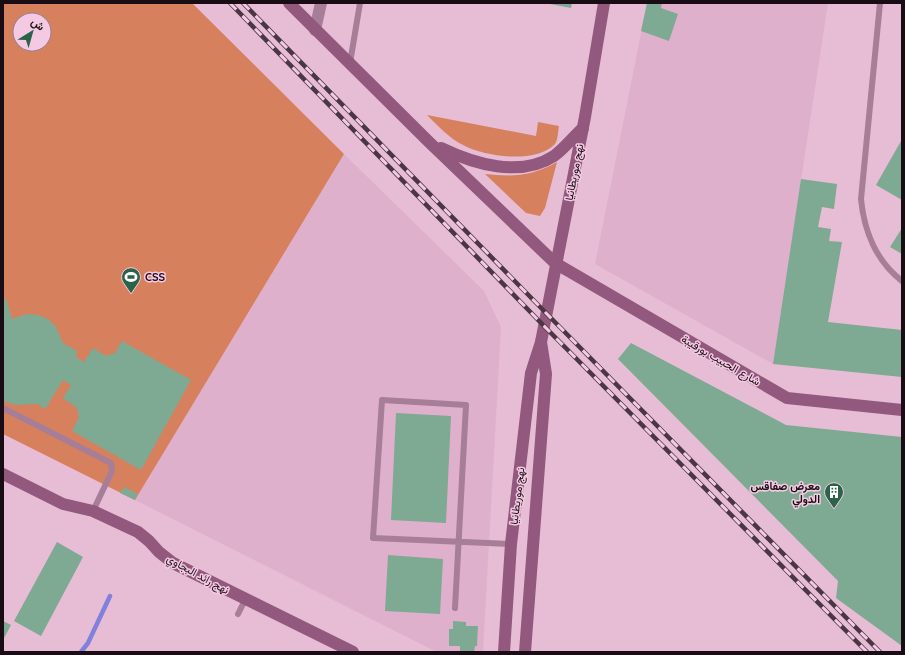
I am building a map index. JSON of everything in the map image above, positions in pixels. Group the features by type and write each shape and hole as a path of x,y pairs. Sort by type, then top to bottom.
{"street":[{"name":"شارع الحبيب بورقيبة","path":"290,3 429,142 555,263 775,392 788,398 902,410"},
{"path":"316,30 321,3"},
{"name":"نهج موريطانيا","path":"504,652 511,544 531,373 541,342 555,263 583,128 604,3"},
{"path":"429,142 458,157 480,164 520,167 537,164 553,156 583,128"},
{"name":"نهج موريطانيا","path":"525,652 546,374 541,342"},
{"name":"نهج رائد البجاوي","path":"3,474 63,504 93,511 138,532 173,563 245,600 353,652"}],"lane":[{"path":"350,64 360,3"},
{"path":"880,3 861,199 868,234 875,250 885,265 902,281"},
{"path":"454,608 458,541 466,405 382,400 372,538 458,541 511,544"},
{"path":"3,408 111,463 112,471 93,511"},
{"path":"238,614 245,600"}],"shaded area":[{"name":"CSS","path":"3,3 192,3 344,154 135,500 3,434"},
{"path":"647,3 828,3 773,364 595,264"},
{"path":"427,115 536,136 538,122 559,126 555,144 546,150 536,154 523,156 497,155 484,153 463,145 448,135"},
{"path":"344,154 484,291 501,327 483,652 437,652 135,500"},
{"path":"557,162 545,208 540,216 526,213 485,174 514,175 531,173"}],"building":[{"path":"545,3 572,3 571,8"},
{"path":"647,3 662,3 661,8 678,14 669,41 641,31"},
{"path":"902,141 902,200 876,185"},
{"path":"801,179 837,184 834,209 822,207 818,227 831,229 829,241 842,242 828,322 902,330 902,377 773,364"},
{"path":"902,228 902,254 890,247"},
{"path":"3,297 6,299 12,319 27,314 38,315 48,319 56,327 63,343 77,351 76,357 84,362 93,348 106,356 115,353 122,341 191,380 141,470 72,431 79,417 77,408 63,398 71,385 63,380 45,409 37,404 16,405 3,401"},
{"name":"معرض صفاقس الدولي","path":"631,343 786,425 902,437 902,646 836,598 838,581 618,359"},
{"path":"396,413 451,416 446,523 391,520"},
{"path":"124,487 138,494 135,500 120,493"},
{"path":"57,542 83,557 41,636 14,621"},
{"path":"388,555 443,559 440,614 385,611"},
{"path":"3,621 11,625 3,640"},
{"path":"453,621 466,622 466,626 478,626 477,646 475,646 474,652 460,652 460,646 449,646 449,629 453,629"}],"waterway":[{"path":"81,652 88,643 110,596"}],"railway":[{"path":"230,3 543,325 867,652"},
{"path":"243,3 880,652"}],"place":[{"name":"CSS","path":"131,294"},
{"name":"معرض صفاقس الدولي","path":"834,509"}]}
